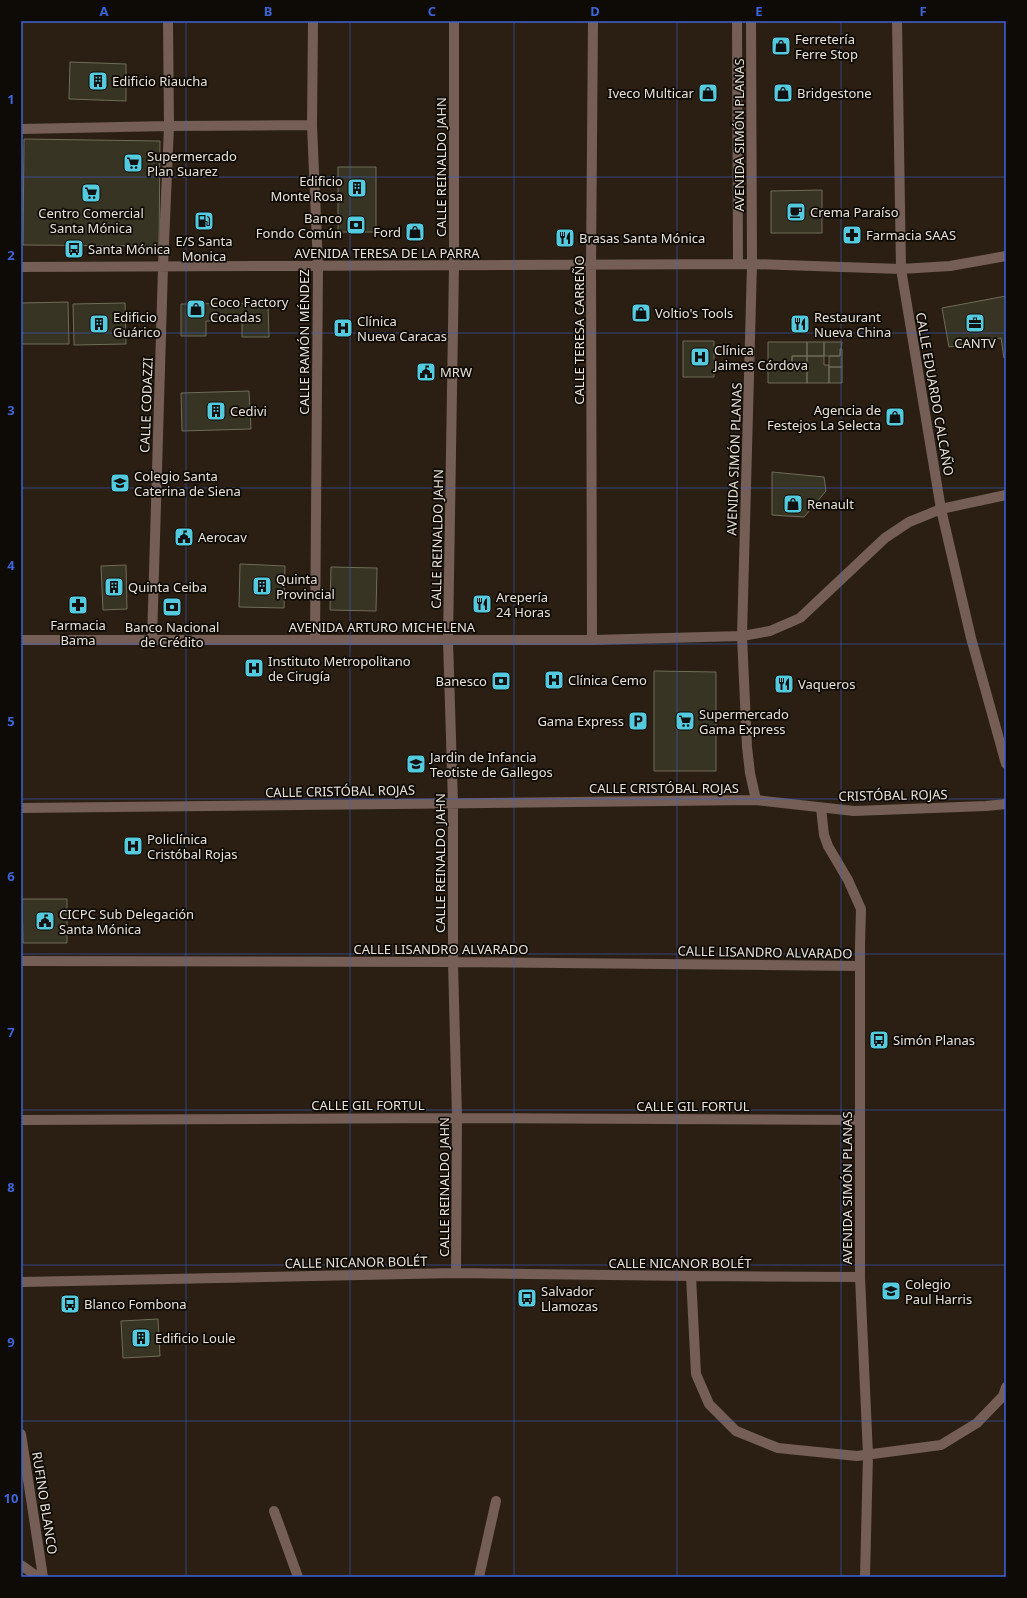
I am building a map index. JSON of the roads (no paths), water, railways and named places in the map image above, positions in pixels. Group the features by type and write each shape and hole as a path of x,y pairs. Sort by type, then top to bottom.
{"street":[{"path":"168,21 169,126"},
{"name":"CALLE RAMÓN MÉNDEZ","path":"313,21 312,125 318,266 315,640"},
{"name":"CALLE REINALDO JAHN","path":"454,21 454,265 448,640 453,803 453,962 457,1118 456,1273"},
{"name":"CALLE TERESA CARREÑO","path":"592,640 591,266 593,21"},
{"name":"AVENIDA SIMÓN PLANAS","path":"737,21 738,264"},
{"name":"AVENIDA SIMÓN PLANAS","path":"751,21 752,264 742,636 747,746 750,773 756,800"},
{"name":"CALLE EDUARDO CALCAÑO","path":"897,21 901,269 941,509 971,638 1006,764"},
{"path":"21,129 312,125"},
{"name":"CALLE CODAZZI","path":"152,640 163,267 169,126"},
{"name":"AVENIDA TERESA DE LA PARRA","path":"21,267 454,265 591,266 752,264 901,269 950,266 1006,256"},
{"name":"AVENIDA ARTURO MICHELENA","path":"21,640 592,640 742,636 770,631 800,618 885,538 909,522 941,509 1006,495"},
{"name":"CALLE CRISTÓBAL ROJAS","path":"21,808 756,800"},
{"name":"CRISTÓBAL ROJAS","path":"756,800 854,811 1006,804"},
{"name":"AVENIDA SIMÓN PLANAS","path":"821,808 824,835 828,846 848,880 861,909 860,1277 868,1455 865,1577"},
{"name":"CALLE LISANDRO ALVARADO","path":"21,961 453,962 860,966"},
{"name":"CALLE GIL FORTUL","path":"21,1120 457,1118 860,1120"},
{"name":"CALLE NICANOR BOLÉT","path":"21,1282 456,1273 860,1277"},
{"path":"691,1276 696,1374 709,1404 736,1432 778,1448 857,1456 942,1445 977,1423 1003,1396 1006,1387"},
{"name":"RUFINO BLANCO","path":"21,1434 43,1577"},
{"path":"479,1577 496,1501"},
{"path":"274,1511 298,1577"},
{"path":"21,1565 38,1577"}],"place":[{"name":"Ferretería Ferre Stop","path":"781,46"},
{"name":"Edificio Riaucha","path":"98,81"},
{"name":"Iveco Multicar","path":"708,93"},
{"name":"Bridgestone","path":"783,93"},
{"name":"Supermercado Plan Suarez","path":"133,163"},
{"name":"Edificio Monte Rosa","path":"357,188"},
{"name":"Centro Comercial Santa Mónica","path":"91,193"},
{"name":"Crema Paraíso","path":"796,212"},
{"name":"E/S Santa Monica","path":"204,221"},
{"name":"Banco Fondo Común","path":"356,225"},
{"name":"Ford","path":"415,232"},
{"name":"Farmacia SAAS","path":"852,235"},
{"name":"Brasas Santa Mónica","path":"565,238"},
{"name":"Santa Mónica","path":"74,249"},
{"name":"Coco Factory Cocadas","path":"196,309"},
{"name":"Voltio's Tools","path":"641,313"},
{"name":"CANTV","path":"975,323"},
{"name":"Edificio Guárico","path":"99,324"},
{"name":"Restaurant Nueva China","path":"800,324"},
{"name":"Clínica Nueva Caracas","path":"343,328"},
{"name":"Clínica Jaimes Córdova","path":"700,357"},
{"name":"MRW","path":"426,372"},
{"name":"Cedivi","path":"216,411"},
{"name":"Agencia de Festejos La Selecta","path":"895,417"},
{"name":"Colegio Santa Caterina de Siena","path":"120,483"},
{"name":"Renault","path":"793,504"},
{"name":"Aerocav","path":"184,537"},
{"name":"Quinta Provincial","path":"262,586"},
{"name":"Quinta Ceiba","path":"114,587"},
{"name":"Arepería 24 Horas","path":"482,604"},
{"name":"Farmacia Bama","path":"78,605"},
{"name":"Banco Nacional de Crédito","path":"172,607"},
{"name":"Instituto Metropolitano de Cirugía","path":"254,668"},
{"name":"Clínica Cemo","path":"554,680"},
{"name":"Banesco","path":"501,681"},
{"name":"Vaqueros","path":"784,684"},
{"name":"Gama Express","path":"638,721"},
{"name":"Supermercado Gama Express","path":"685,721"},
{"name":"Jardin de Infancia Teotiste de Gallegos","path":"416,764"},
{"name":"Policlínica Cristóbal Rojas","path":"133,846"},
{"name":"CICPC Sub Delegación Santa Mónica","path":"45,921"},
{"name":"Simón Planas","path":"879,1040"},
{"name":"Colegio Paul Harris","path":"891,1291"},
{"name":"Salvador Llamozas","path":"527,1298"},
{"name":"Blanco Fombona","path":"70,1304"},
{"name":"Edificio Loule","path":"141,1338"}]}
